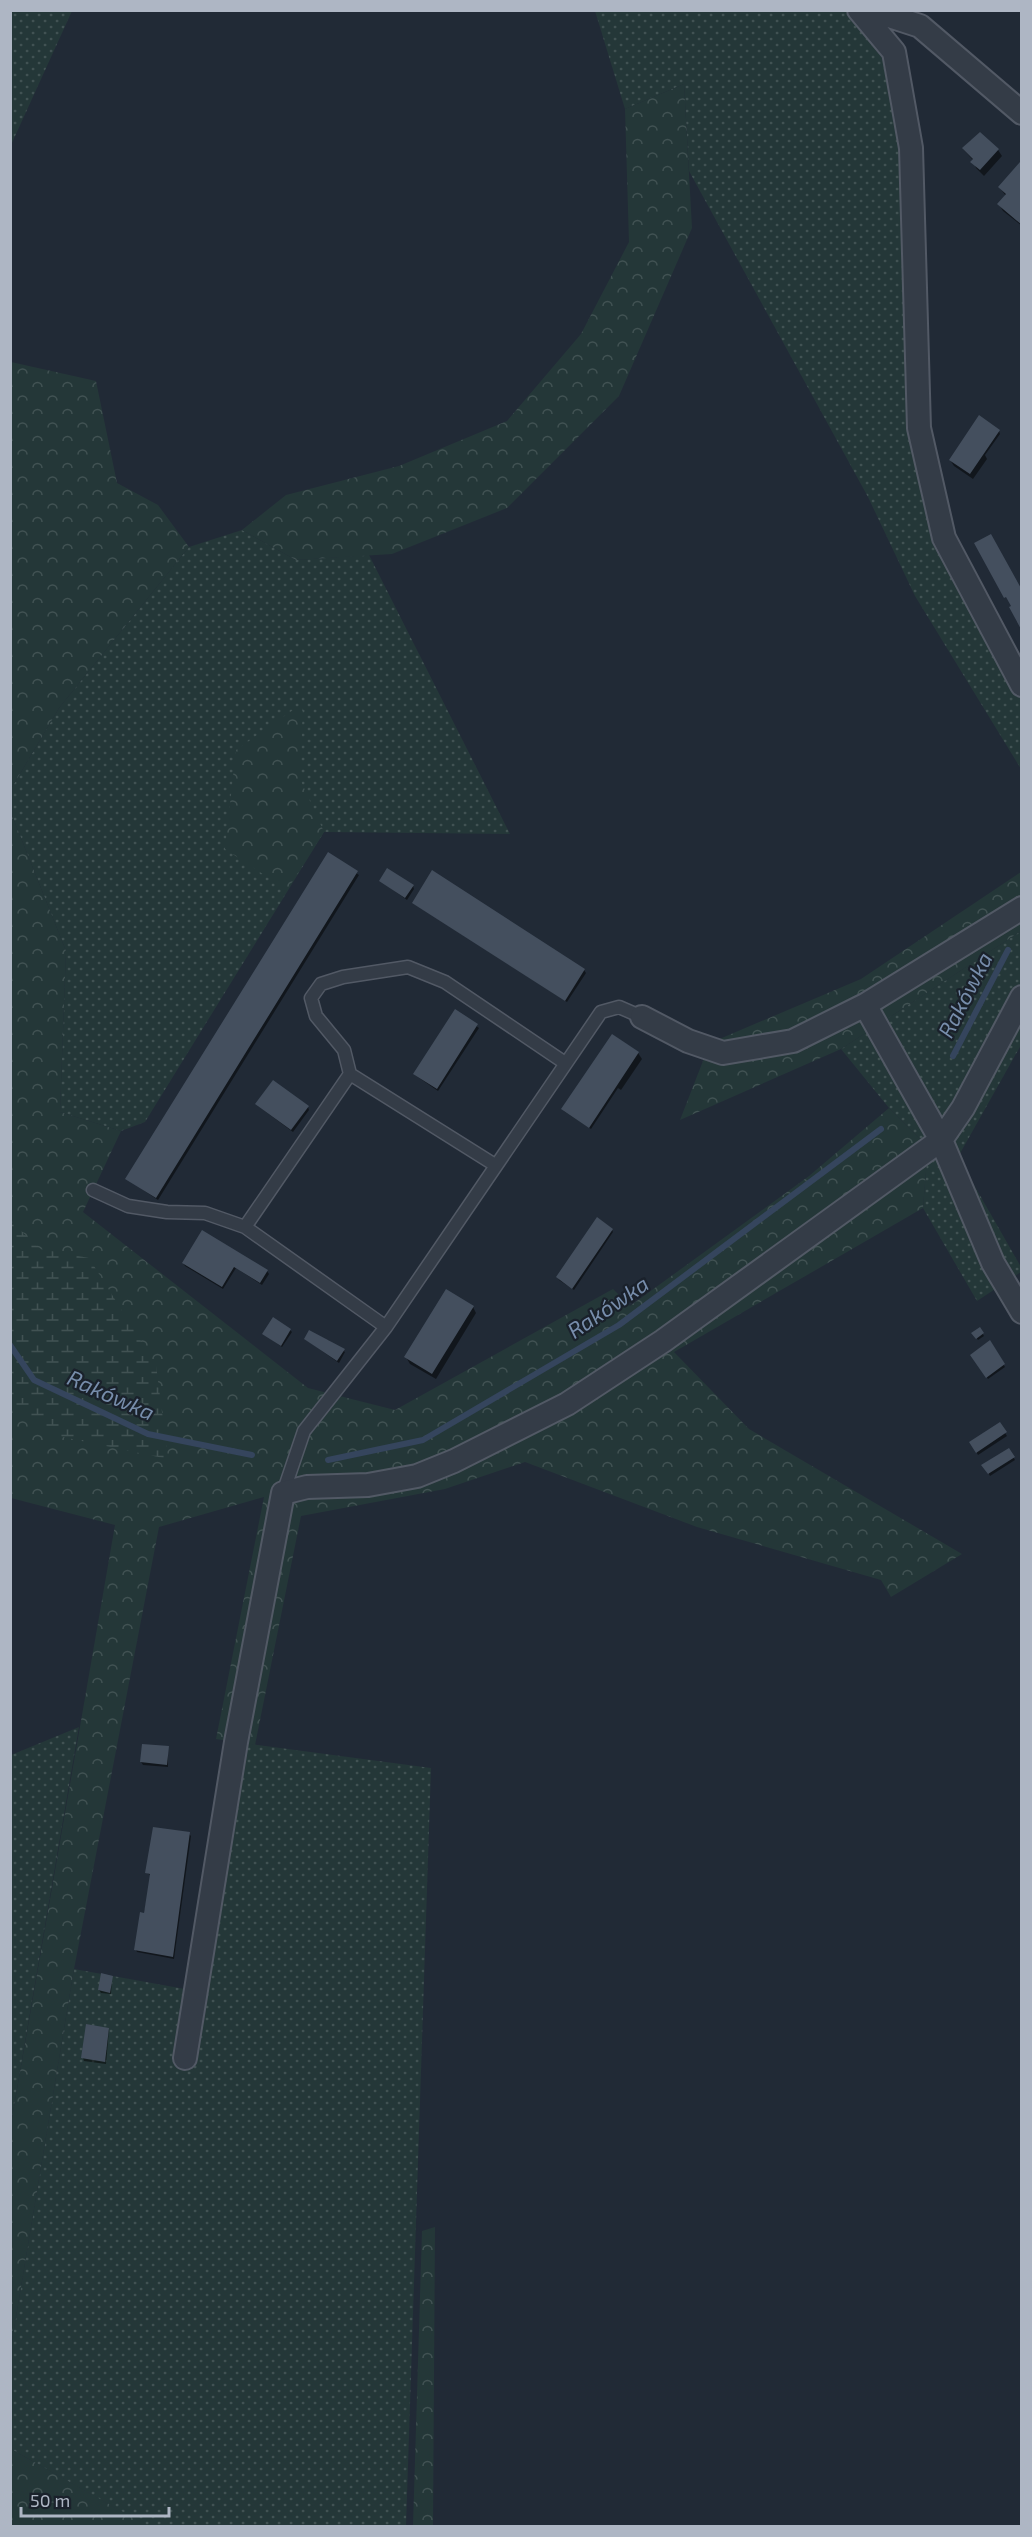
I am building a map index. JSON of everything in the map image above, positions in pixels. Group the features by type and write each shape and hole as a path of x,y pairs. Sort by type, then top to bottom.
{"street":[{"path":"859,10 894,52 911,148 919,428 944,538 1022,685"},
{"path":"871,10 920,26 1022,113"},
{"path":"642,1017 688,1041 723,1053 793,1041 865,1005 1022,908"},
{"path":"185,2058 236,1742 283,1493 307,1487 368,1485 417,1476 454,1461 567,1404 663,1341 941,1140 963,1108 1022,997"},
{"path":"865,1005 941,1140 993,1263 1022,1312"}],"lane":[{"path":"495,1165 350,1074 344,1050 316,1017 311,998 321,984 343,976 408,967 445,982 565,1063"},
{"path":"283,1493 304,1431 386,1327 600,1012 619,1007 642,1017"},
{"path":"245,1227 350,1074"},
{"path":"93,1190 128,1206 167,1212 205,1213 245,1227 386,1327"}],"green space":[{"path":"10,11 72,11 11,145"},
{"path":"595,11 874,11 909,99 928,485 1021,670 1021,769 915,596 868,497 689,171 684,84 625,109"},
{"path":"684,84 692,228 619,396 507,508 392,554 296,560 242,530 286,495 399,466 507,421 581,334 629,242 625,109"},
{"path":"11,362 96,381 117,483 158,505 189,547 59,708 11,789"},
{"path":"242,530 296,560 369,555 510,834 324,832 145,1122 121,1131 60,1112 66,951 11,813 11,789 59,708 189,547"},
{"path":"303,703 300,779 324,832 287,890 225,849 236,750"},
{"path":"11,813 66,951 60,1112 121,1131 83,1212 308,1388 395,1410 613,1289 630,1306 809,1176 889,1108 928,1147 923,1208 674,1352 749,1429 962,1554 891,1597 881,1580 697,1527 525,1462 445,1489 301,1516 255,1745 216,1739 264,1497 159,1527 74,1969 11,2347 11,2124 115,1525 11,1498"},
{"path":"1021,872 1021,931 841,1049 680,1120 710,1043 861,979"},
{"path":"1021,931 1021,1045 958,1157 1021,1267 1021,1272 977,1301 923,1208 928,1147 889,1108 841,1049"},
{"path":"10,1220 40,1249 89,1258 156,1365 168,1459 53,1435 11,1405"},
{"path":"79,1727 11,2124 11,1755"},
{"path":"236,1742 431,1768 406,2526 147,2526 11,2449 11,2347 74,1969 196,1991"},
{"path":"435,2227 433,2526 413,2526 422,2231"},
{"path":"11,2449 148,2526 11,2526"}],"building":[{"path":"980,132 999,149 980,170 970,162 973,159 962,148"},
{"path":"1020,162 1022,163 1022,225 997,204 1006,194 998,187"},
{"path":"979,415 1000,430 970,474 949,460"},
{"path":"991,534 1022,590 1022,631 1009,607 1011,606 1006,597 1004,598 974,543"},
{"path":"328,852 358,871 156,1198 125,1179"},
{"path":"387,868 414,885 405,898 379,881"},
{"path":"432,870 585,969 565,1001 412,903"},
{"path":"455,1009 478,1024 437,1089 413,1074"},
{"path":"612,1034 639,1052 589,1128 561,1109"},
{"path":"273,1080 309,1106 291,1130 255,1104"},
{"path":"597,1217 613,1229 572,1289 556,1277"},
{"path":"202,1230 268,1270 260,1283 234,1267 222,1287 182,1263"},
{"path":"446,1289 474,1306 432,1374 404,1357"},
{"path":"273,1317 291,1329 281,1346 262,1334"},
{"path":"980,1327 984,1333 976,1339 971,1333"},
{"path":"309,1330 345,1349 337,1361 304,1339"},
{"path":"990,1340 1005,1364 986,1378 970,1355"},
{"path":"1000,1422 1007,1432 976,1453 969,1442"},
{"path":"1009,1448 1015,1457 988,1474 981,1465"},
{"path":"142,1744 169,1746 167,1765 140,1762"},
{"path":"153,1827 190,1832 173,1957 134,1950 140,1912 144,1913 150,1874 145,1873"},
{"path":"101,1973 113,1976 110,1993 98,1990"},
{"path":"86,2024 109,2028 105,2062 81,2058"}],"waterway":[{"name":"Rakówka","path":"953,1056 1008,950"},
{"name":"Rakówka","path":"328,1460 423,1440 619,1325 881,1129"},
{"name":"Rakówka","path":"10,1345 34,1380 148,1434 252,1455"}]}
